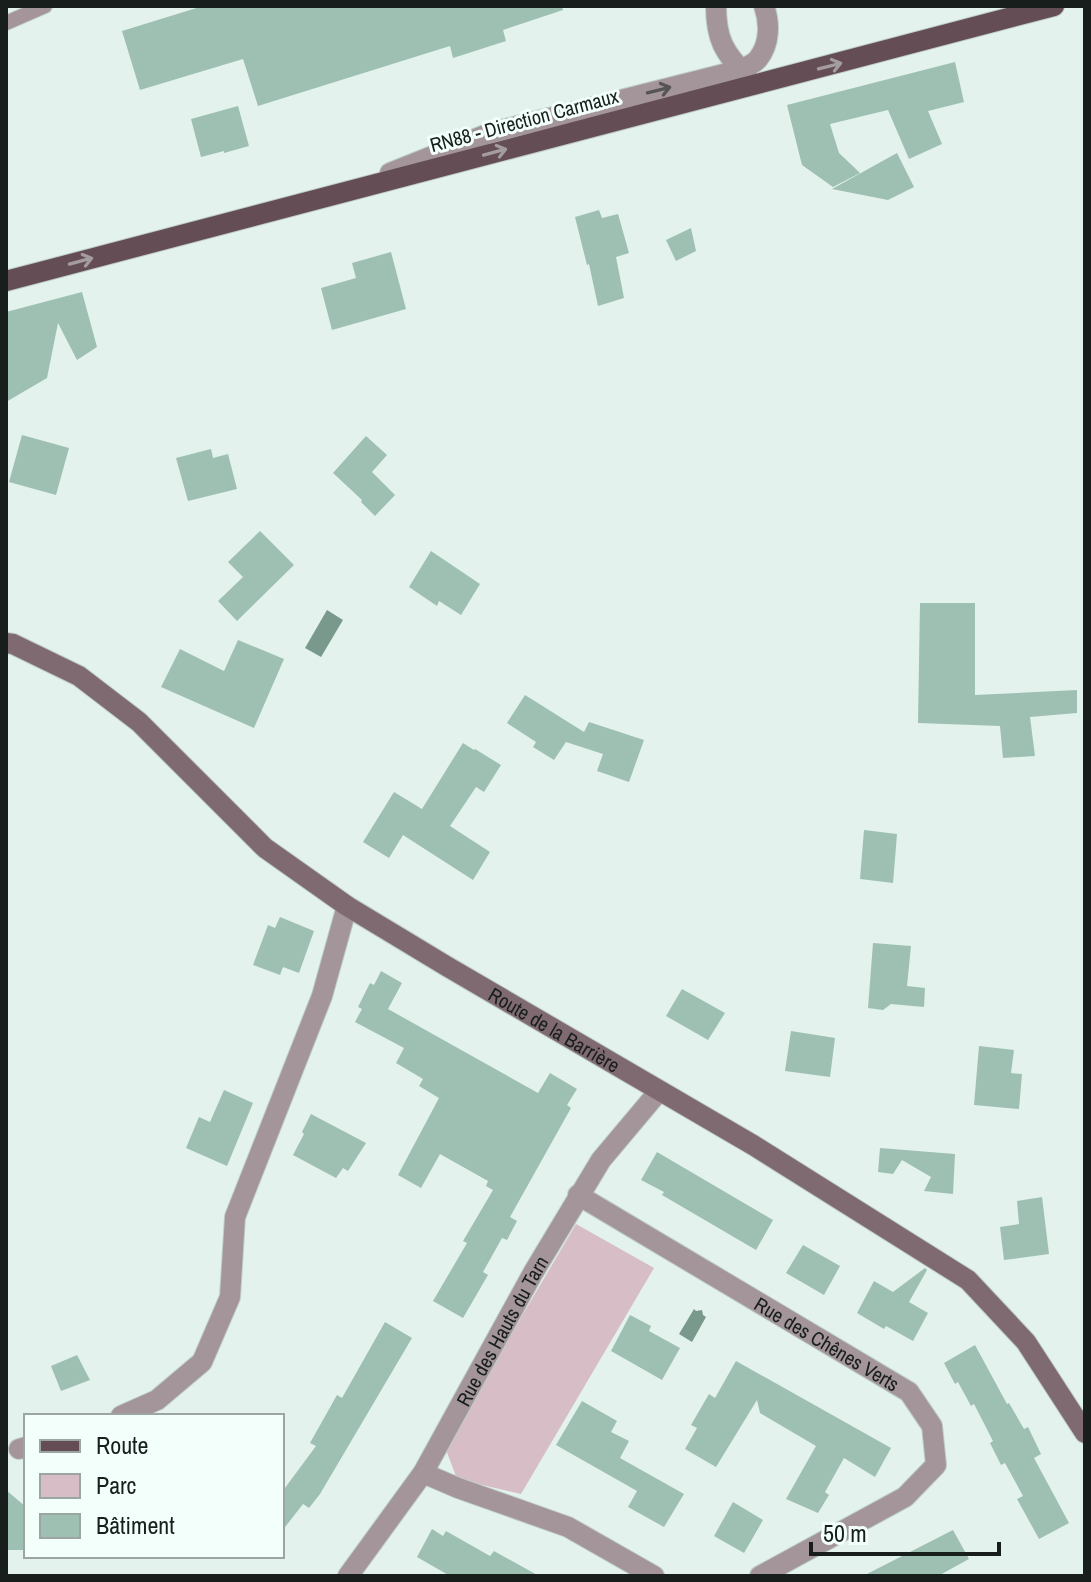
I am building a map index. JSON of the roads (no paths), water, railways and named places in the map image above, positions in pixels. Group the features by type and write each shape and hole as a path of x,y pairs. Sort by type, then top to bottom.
{"main road":[{"name":"RN88 - Direction Carmaux","path":"6,281 1054,6"}],"street":[{"path":"716,6 719,38 732,61 755,85"},
{"path":"345,191 490,133 740,70 757,61 768,42 764,6"},
{"name":"Route de la Barrière","path":"6,643 79,676 139,722 265,848 347,906 753,1145 968,1280 1026,1342 1085,1433"},
{"path":"126,1414 157,1400 202,1362 230,1297 235,1217 322,996 347,906"},
{"name":"Rue des Hauts du Tarn","path":"348,1576 423,1473 578,1195 601,1160 659,1091"},
{"name":"Rue des Chênes Verts","path":"578,1195 909,1392 932,1426 936,1465 905,1497 760,1576"},
{"path":"423,1473 568,1527 654,1576"}],"lane":[{"path":"6,23 45,6"}]}
